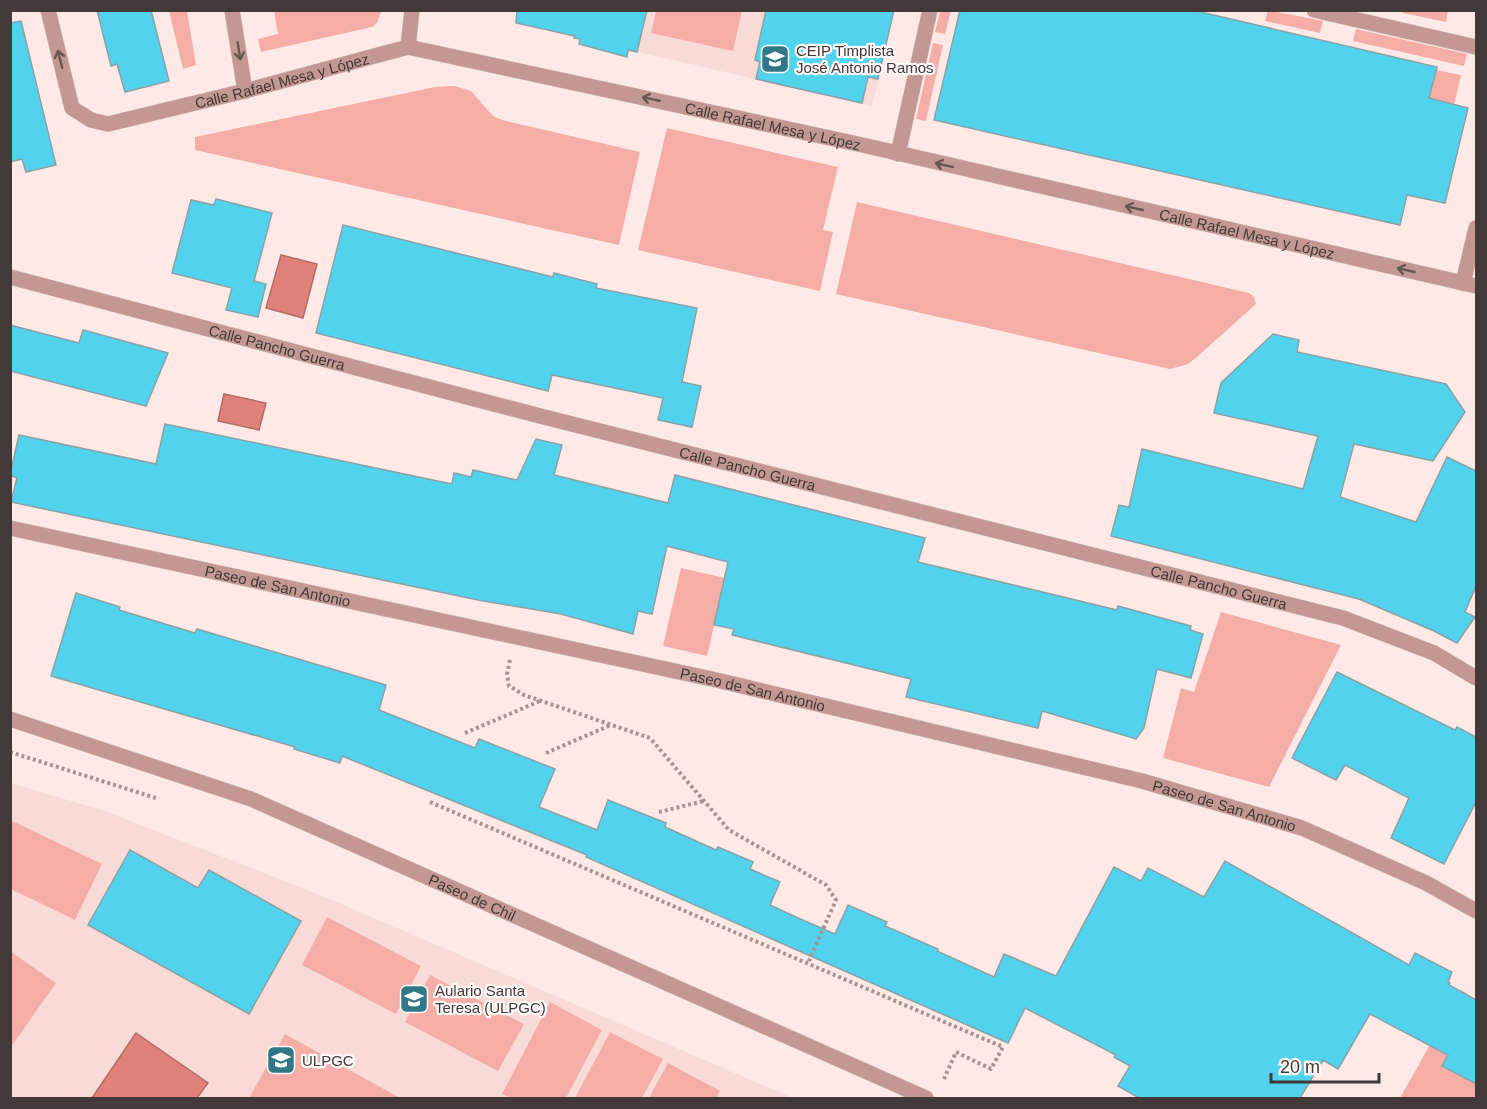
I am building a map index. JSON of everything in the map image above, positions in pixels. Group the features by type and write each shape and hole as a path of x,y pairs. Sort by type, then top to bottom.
{"street":[{"name":"Calle Rafael Mesa y López","path":"48,10 72,108 91,120 108,124 246,91 408,47 898,154 1470,284"},
{"path":"232,10 246,91"},
{"path":"408,47 412,10"},
{"path":"898,154 930,10"},
{"path":"1314,10 1476,47"},
{"path":"1470,284 1476,228"},
{"name":"Calle Pancho Guerra","path":"10,277 540,416 1343,618 1434,653 1476,678"},
{"name":"Paseo de San Antonio","path":"10,528 712,679 1142,781 1302,828 1426,883 1476,911"},
{"name":"Paseo de Chil","path":"10,719 251,799 926,1098"}],"path":[{"path":"515,636 507,674 508,686 524,695 650,738 729,830 826,885 836,900 808,963"},
{"path":"465,733 541,701"},
{"path":"546,753 611,724"},
{"path":"659,812 704,801"},
{"path":"430,802 1002,1047 990,1069 956,1052 940,1089"}],"shaded area":[{"path":"381,10 381,12 377,23 372,27 261,52 258,39 278,34 274,11"},
{"path":"1268,10 1323,21 1320,33 1265,21"},
{"path":"1403,10 1448,11 1446,22 1403,13"},
{"path":"169,11 187,11 196,65 183,69"},
{"name":"CEIP Timplista José Antonio Ramos","path":"563,11 894,11 872,106 629,50 627,57 579,44 580,39 558,33"},
{"path":"656,11 742,11 733,51 651,33"},
{"path":"940,11 951,11 945,34 935,32"},
{"path":"1356,29 1467,54 1464,66 1353,41"},
{"path":"933,43 943,45 926,121 916,119"},
{"path":"1436,70 1461,75 1454,105 1429,99"},
{"path":"455,86 471,91 493,116 502,120 640,152 619,245 195,150 195,137 435,87"},
{"path":"667,128 838,167 823,230 833,232 820,291 638,250"},
{"path":"857,202 1249,293 1254,297 1256,304 1188,364 1170,369 836,294"},
{"path":"281,255 317,264 303,318 266,308"},
{"path":"224,394 266,403 259,430 218,421"},
{"path":"681,568 725,578 707,656 663,646"},
{"path":"1221,612 1341,645 1269,787 1163,758 1181,688 1194,692"},
{"path":"10,783 105,811 325,897 793,1098 11,1098"},
{"path":"10,820 102,864 75,920 11,889"},
{"path":"327,917 421,966 396,1014 302,965"},
{"path":"11,952 56,983 11,1047"},
{"path":"430,975 524,1024 498,1071 405,1022"},
{"path":"1461,990 1470,996 1447,1039 1454,1043 1442,1066 1476,1084 1476,1098 1400,1098"},
{"path":"550,1002 602,1030 566,1098 511,1098 502,1094"},
{"path":"610,1032 663,1059 642,1098 575,1098"},
{"path":"136,1033 208,1083 197,1098 92,1098"},
{"name":"ULPGC","path":"285,1034 400,1098 249,1098"},
{"path":"668,1063 720,1091 716,1098 649,1098"}],"building":[{"path":"97,10 151,10 169,81 125,92 117,64 111,66"},
{"path":"517,10 647,10 637,52 628,50 627,57 579,44 580,39 574,38 575,36 516,23"},
{"path":"766,10 894,10 878,79 868,77 862,103 756,79 760,62 755,60"},
{"path":"960,10 1192,10 1437,67 1429,98 1468,108 1445,203 1407,195 1400,225 934,120"},
{"path":"21,21 56,165 26,172 22,159 10,162 10,23"},
{"path":"216,199 272,213 254,281 266,284 258,317 226,310 232,288 172,273 191,200 214,205"},
{"path":"343,225 553,277 554,273 597,284 596,288 697,308 682,382 701,386 692,427 658,420 663,398 552,375 548,391 316,333"},
{"path":"10,325 79,343 83,330 168,353 146,406 10,371"},
{"path":"1273,334 1299,340 1297,352 1446,384 1465,412 1433,461 1354,444 1340,497 1416,522 1447,457 1476,471 1476,586 1465,612 1475,617 1457,643 1359,599 1111,536 1119,505 1129,507 1142,449 1303,489 1318,436 1214,413 1221,383"},
{"path":"165,424 452,484 454,473 471,477 473,470 517,480 536,439 562,445 554,475 668,503 675,475 925,538 918,562 1117,610 1118,606 1191,626 1190,630 1203,634 1191,678 1157,669 1144,728 1136,739 1042,711 1038,728 906,697 911,679 732,635 734,629 714,625 728,562 667,546 652,614 638,611 633,634 561,614 478,600 11,502 17,478 10,475 19,435 156,464"},
{"path":"76,593 120,607 119,610 195,633 197,629 386,685 379,710 475,748 479,739 555,769 539,807 597,830 608,800 666,823 665,827 716,850 718,847 753,862 750,869 780,882 770,905 798,918 835,934 848,905 887,922 885,926 994,977 1004,954 1056,976 1114,867 1141,881 1148,868 1204,897 1225,861 1409,965 1415,953 1452,972 1449,985 1476,1000 1476,1084 1442,1066 1448,1055 1370,1014 1338,1069 1323,1060 1300,1098 1139,1098 1118,1086 1130,1066 1114,1057 1116,1055 1025,1008 1008,1043 586,857 587,855 342,756 340,763 294,749 295,747 51,676"},
{"path":"1337,672 1455,730 1457,727 1476,737 1476,802 1444,864 1391,838 1409,798 1345,765 1336,780 1292,758"},
{"path":"130,850 198,888 209,870 301,921 249,1014 88,925"}],"place":[{"name":"CEIP Timplista José Antonio Ramos","path":"775,59"},
{"name":"Aulario Santa Teresa (ULPGC)","path":"414,999"},
{"name":"ULPGC","path":"281,1060"}]}
